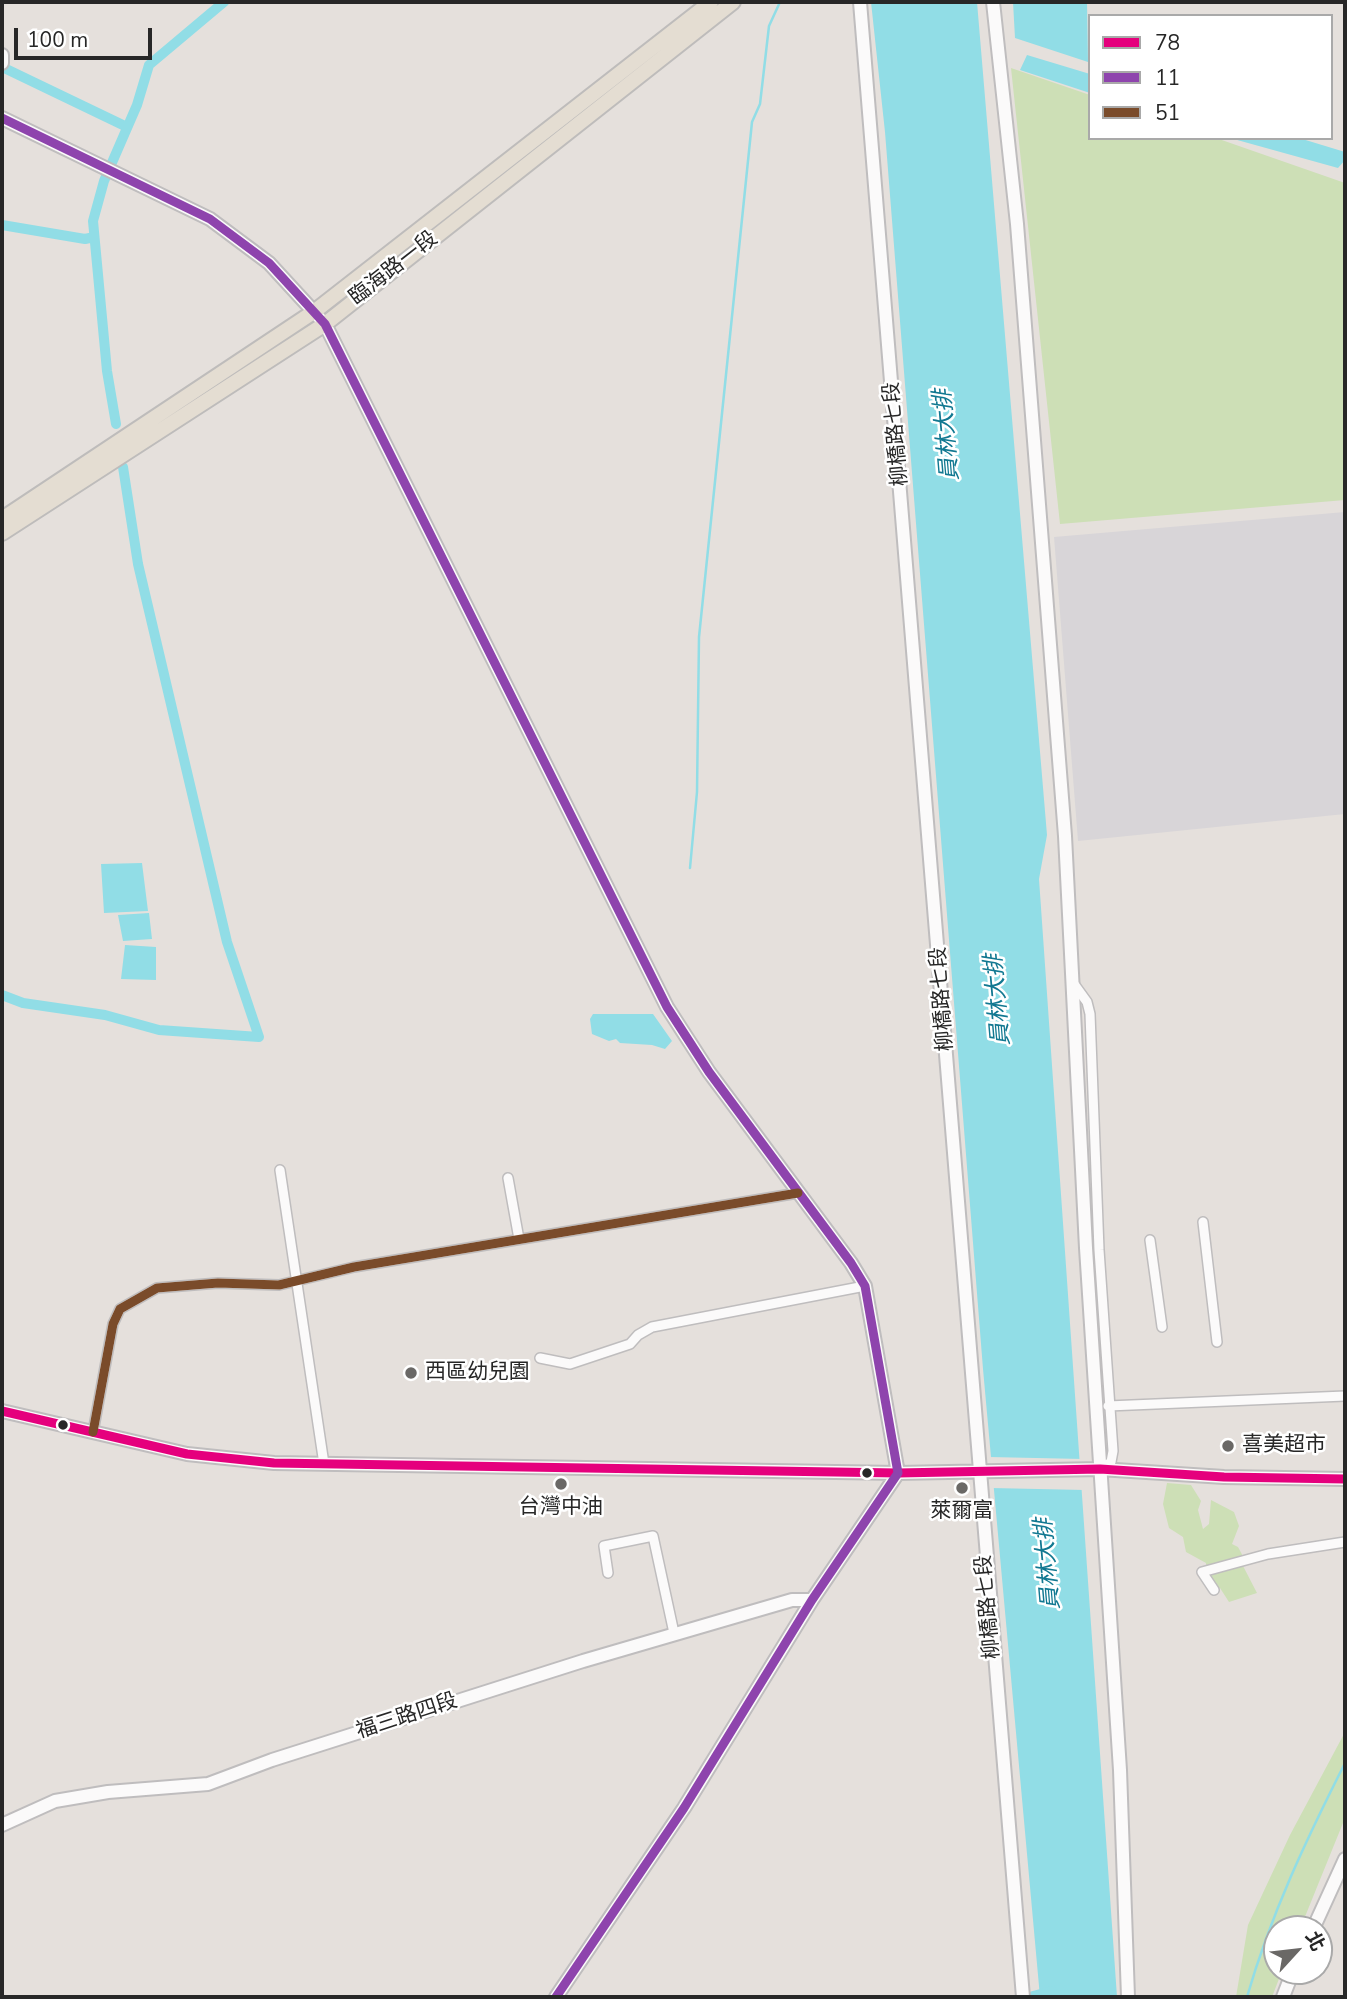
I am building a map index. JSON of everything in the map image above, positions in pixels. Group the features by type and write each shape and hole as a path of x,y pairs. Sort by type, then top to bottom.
{"main road":[{"name":"臨海路一段","path":"2,519 315,311 711,2"},
{"name":"臨海路一段","path":"2,533 325,324 733,2"}],"street":[{"name":"柳橋路七段","path":"860,2 935,892 978,1473 1023,1997"},
{"path":"993,2 1017,224 1074,984 1100,1469 1120,1770 1128,1997"},
{"path":"2,55 2,63"},
{"path":"2,118 210,219 269,263 325,324 667,1007 709,1072 864,1286 898,1473 812,1600 684,1808 556,1997"},
{"path":"1074,984 1087,1002 1090,1014 1108,1406 1113,1451 1111,1462 1100,1469"},
{"path":"280,1170 324,1464"},
{"path":"508,1178 519,1239"},
{"path":"93,1432 113,1324 120,1309 158,1288 296,1282 354,1267 798,1193"},
{"path":"1203,1222 1217,1342"},
{"path":"1150,1240 1162,1327"},
{"path":"540,1358 570,1364 630,1345 638,1335 652,1327 864,1286"},
{"path":"1108,1406 1345,1396"},
{"path":"2,1410 187,1454 246,1461 898,1473 1100,1469 1224,1477 1345,1479"},
{"path":"608,1573 604,1546 653,1536 674,1633"},
{"path":"1214,1590 1202,1572 1268,1554 1345,1542"},
{"name":"福三路四段","path":"2,1825 55,1801 224,1780 272,1760 674,1633 792,1600 812,1600"},
{"path":"1320,1915 1345,1861"}],"shaded area":[{"path":"1345,512 1345,814 1078,841 1054,537"}],"green space":[{"path":"1011,68 1088,94 1088,140 1222,140 1345,183 1345,500 1060,524"},
{"path":"1167,1483 1191,1485 1201,1501 1198,1510 1203,1529 1209,1524 1211,1500 1234,1512 1239,1526 1232,1544 1238,1547 1246,1562 1242,1564 1257,1593 1229,1602 1220,1588 1208,1587 1206,1563 1186,1552 1183,1537 1169,1528 1163,1504"},
{"path":"1345,1732 1345,1818 1306,1915 1263,1915 1263,1985 1277,1985 1272,1997 1236,1997 1248,1925 1290,1835"}],"water":[{"name":"員林大排","path":"871,2 977,2 1047,835 1039,879 1117,1997 1040,1997 983,1369 885,132"},
{"path":"1013,2 1087,2 1088,62 1015,38"},
{"path":"1027,55 1088,73 1088,92 1020,70"},
{"path":"1237,140 1306,140 1345,152 1345,160 1338,168"},
{"path":"142,863 148,911 104,913 101,864"},
{"path":"149,913 152,939 123,941 118,915"},
{"path":"125,945 156,947 156,980 121,979"},
{"path":"593,1014 653,1014 672,1041 665,1049 652,1045 620,1043 616,1039 609,1041 592,1034 590,1019"}],"pier":[{"path":"989,1457 1083,1459 1085,1490 991,1488"}],"waterway":[{"path":"116,424 107,371 93,221 104,181 137,105 149,65 224,2"},
{"path":"690,868 697,792 699,637 752,122 760,104 769,26 780,2"},
{"path":"2,67 127,127"},
{"path":"2,225 85,239 94,237"},
{"path":"2,995 23,1003 105,1015 159,1030 259,1037 227,942 138,564 123,467"},
{"path":"1247,1997 1290,1878 1345,1763"},
{"path":"1033,1996 1052,1991"}],"transit line":[{"name":"11","path":"2,118 210,219 269,263 325,324 667,1007 709,1072 851,1263 865,1286 898,1473 812,1600 684,1808 556,1997"},
{"name":"51","path":"93,1432 113,1324 120,1309 157,1288 218,1283 279,1285 354,1267 798,1193"},
{"name":"78","path":"2,1411 187,1454 274,1463 898,1473 1100,1469 1224,1477 1345,1479"}],"place":[{"name":"西區幼兒園","path":"411,1373"},
{"name":"喜美超市","path":"1228,1446"},
{"name":"台灣中油","path":"561,1484"},
{"name":"萊爾富","path":"962,1488"}]}
